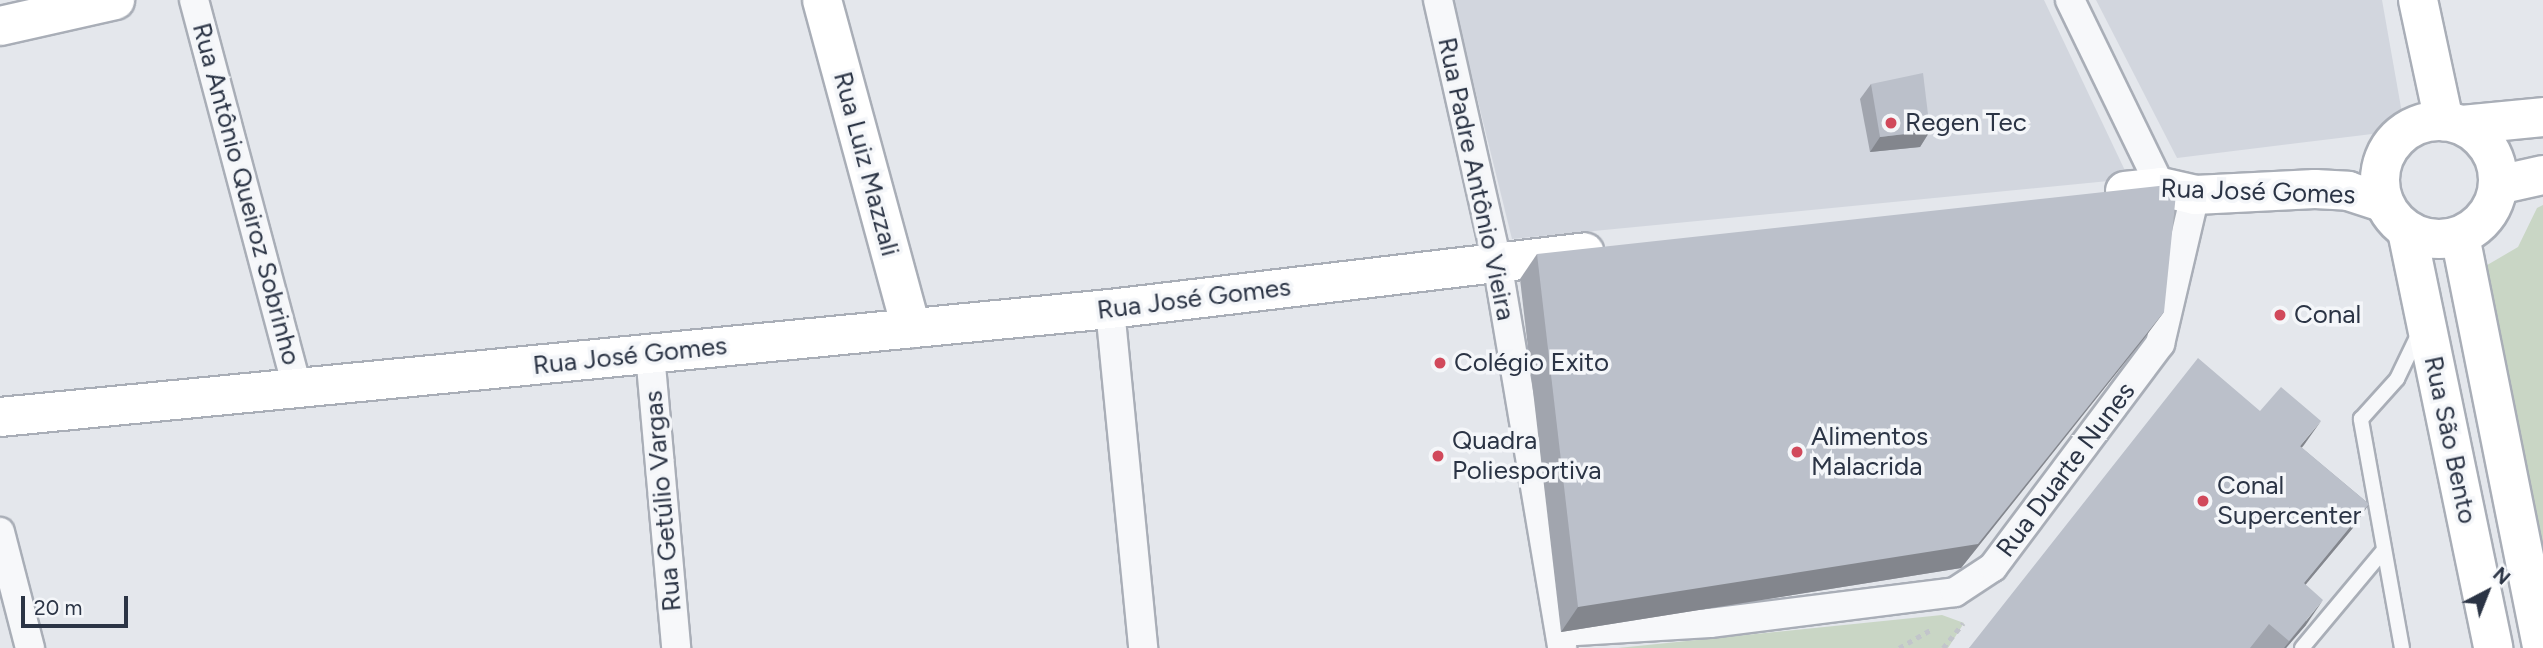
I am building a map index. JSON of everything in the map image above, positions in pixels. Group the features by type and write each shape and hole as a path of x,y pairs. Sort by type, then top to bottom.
{"main road":[{"path":"0,26 115,0"},
{"name":"Rua Luiz Mazzali","path":"822,0 911,328"},
{"path":"2418,0 2453,123 2490,150 2498,185 2486,216 2460,236 2424,238 2396,217 2379,175 2392,142 2424,122 2453,123 2543,117"},
{"path":"2498,185 2543,175"},
{"name":"Rua José Gomes","path":"2093,194 2315,189 2348,191 2396,217"},
{"name":"Rua São Bento","path":"2396,217 2425,319 2493,648"},
{"name":"Rua São Bento","path":"2460,236 2542,648"},
{"name":"Rua José Gomes","path":"0,417 1110,309 1615,248"}],"street":[{"name":"Rua Antônio Queiroz Sobrinho","path":"194,0 297,388"},
{"name":"Rua Padre Antônio Vieira","path":"1438,0 1497,262 1561,640"},
{"path":"2070,0 2178,191"},
{"name":"Rua Duarte Nunes","path":"1561,640 1955,592 1993,567 2160,344 2178,191"},
{"path":"1110,309 1143,648"},
{"name":"Rua Getúlio Vargas","path":"650,354 676,648"},
{"path":"0,532 30,648"}],"lane":[{"path":"2402,648 2361,418 2397,379 2425,319"},
{"path":"2302,648 2384,550"}],"shaded area":[{"path":"1453,0 2044,0 2129,179 1512,239"},
{"path":"2096,0 2382,0 2405,130 2177,158"}],"green space":[{"path":"2543,205 2543,648 2477,271 2518,247 2537,208"},
{"path":"1942,615 1964,623 1948,648 1618,648"}],"building":[{"path":"1923,73 1930,131 1880,137 1871,84"},
{"name":"Alimentos Malacrida","path":"2177,184 2164,312 1978,544 1578,607 1537,254"},
{"name":"Conal Supercenter","path":"2198,358 2260,411 2281,387 2321,421 2300,446 2369,504 2304,583 2323,600 2289,641 2269,624 2250,648 1969,648"}],"place":[{"name":"Regen Tec","path":"1891,123"},
{"name":"Conal","path":"2280,315"},
{"name":"Colégio Exito","path":"1440,363"},
{"name":"Alimentos Malacrida","path":"1797,452"},
{"name":"Quadra Poliesportiva","path":"1438,456"},
{"name":"Conal Supercenter","path":"2203,501"}]}
